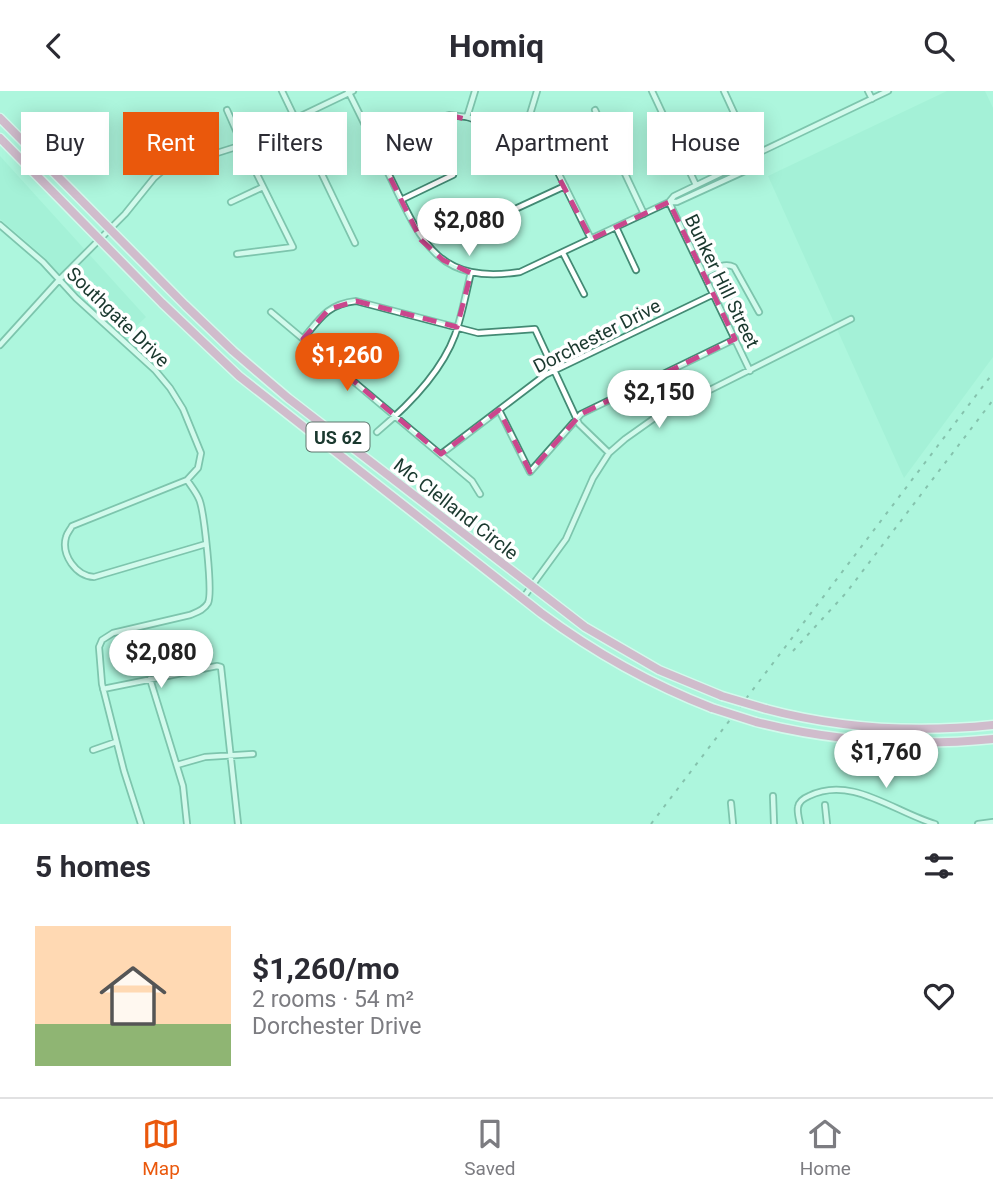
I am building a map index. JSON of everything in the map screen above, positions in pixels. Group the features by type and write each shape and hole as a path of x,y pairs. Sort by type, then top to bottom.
{"highway":[{"name":"Mc Clelland Circle","path":"0,118 201,321 251,367 532,587 585,627 630,655 665,673 722,696 806,719 869,728 938,729 993,725"},
{"name":"Mc Clelland Circle","path":"0,138 191,332 239,376 523,599 614,662 663,688 712,708 802,733 862,741 939,744 993,739"}],"street":[{"path":"282,91 292,112"},
{"path":"467,117 475,91"},
{"path":"531,112 537,91"},
{"path":"652,91 696,185"},
{"path":"868,91 872,99"},
{"path":"764,151 888,91"},
{"path":"309,112 350,92 361,116"},
{"path":"725,92 734,112"},
{"path":"228,110 233,122"},
{"path":"595,110 644,213"},
{"path":"457,116 471,118"},
{"path":"0,345 59,280 110,230 154,178 171,163 233,147"},
{"path":"237,254 293,247 257,175"},
{"path":"322,175 355,243"},
{"path":"389,175 421,240 434,253 471,272 496,275 520,272 563,253 668,202 674,196 716,175"},
{"path":"401,200 453,175"},
{"path":"560,175 591,239"},
{"path":"668,202 677,202 736,175"},
{"path":"499,213 513,210 565,186"},
{"path":"231,202 263,187"},
{"name":"Bunker Hill Street","path":"668,202 750,371"},
{"name":"Southgate Drive","path":"0,225 43,262 76,298 155,370 170,389 183,409 201,453 198,468 187,480"},
{"path":"616,227 636,270"},
{"path":"563,253 583,294"},
{"path":"704,274 720,266 734,267 759,312"},
{"path":"377,432 395,417 443,360 457,327 471,272"},
{"name":"Dorchester Drive","path":"441,454 554,371 714,294"},
{"path":"303,339 329,309 341,303 356,301 490,334 535,328 582,428 610,453"},
{"path":"271,312 441,454 472,481 480,494"},
{"path":"523,599 566,539 586,489 610,453 656,417 851,319"},
{"path":"499,410 530,472 577,419 735,339"},
{"path":"349,378 366,357"},
{"path":"141,824 116,742 103,689 98,651 105,638 118,632 190,615 206,606 210,598 210,588 206,544 201,503 187,480 72,526 66,537 74,568 79,573 94,577 206,544"},
{"path":"103,689 221,667 238,824"},
{"path":"150,679 183,786 187,824"},
{"path":"93,750 116,742"},
{"path":"177,765 205,757 253,754"},
{"path":"800,824 798,807 802,800 830,788 859,792 935,824"},
{"path":"773,796 774,824"},
{"path":"731,803 733,824"},
{"path":"825,805 827,824"},
{"path":"978,824 993,822"}],"highlighted area":[{"path":"449,115 524,134 542,145 591,239 669,202 735,339 581,414 530,472 499,410 441,454 303,339 329,309 356,301 457,327 471,273 443,260 421,240 375,147"}],"shaded area":[{"path":"947,91 985,91 993,108 993,357 904,478 768,176"},
{"path":"0,156 146,317 127,335 74,290 44,257 0,219"}],"railway":[{"path":"651,824 993,373"},
{"path":"793,651 846,593 993,400"}]}
